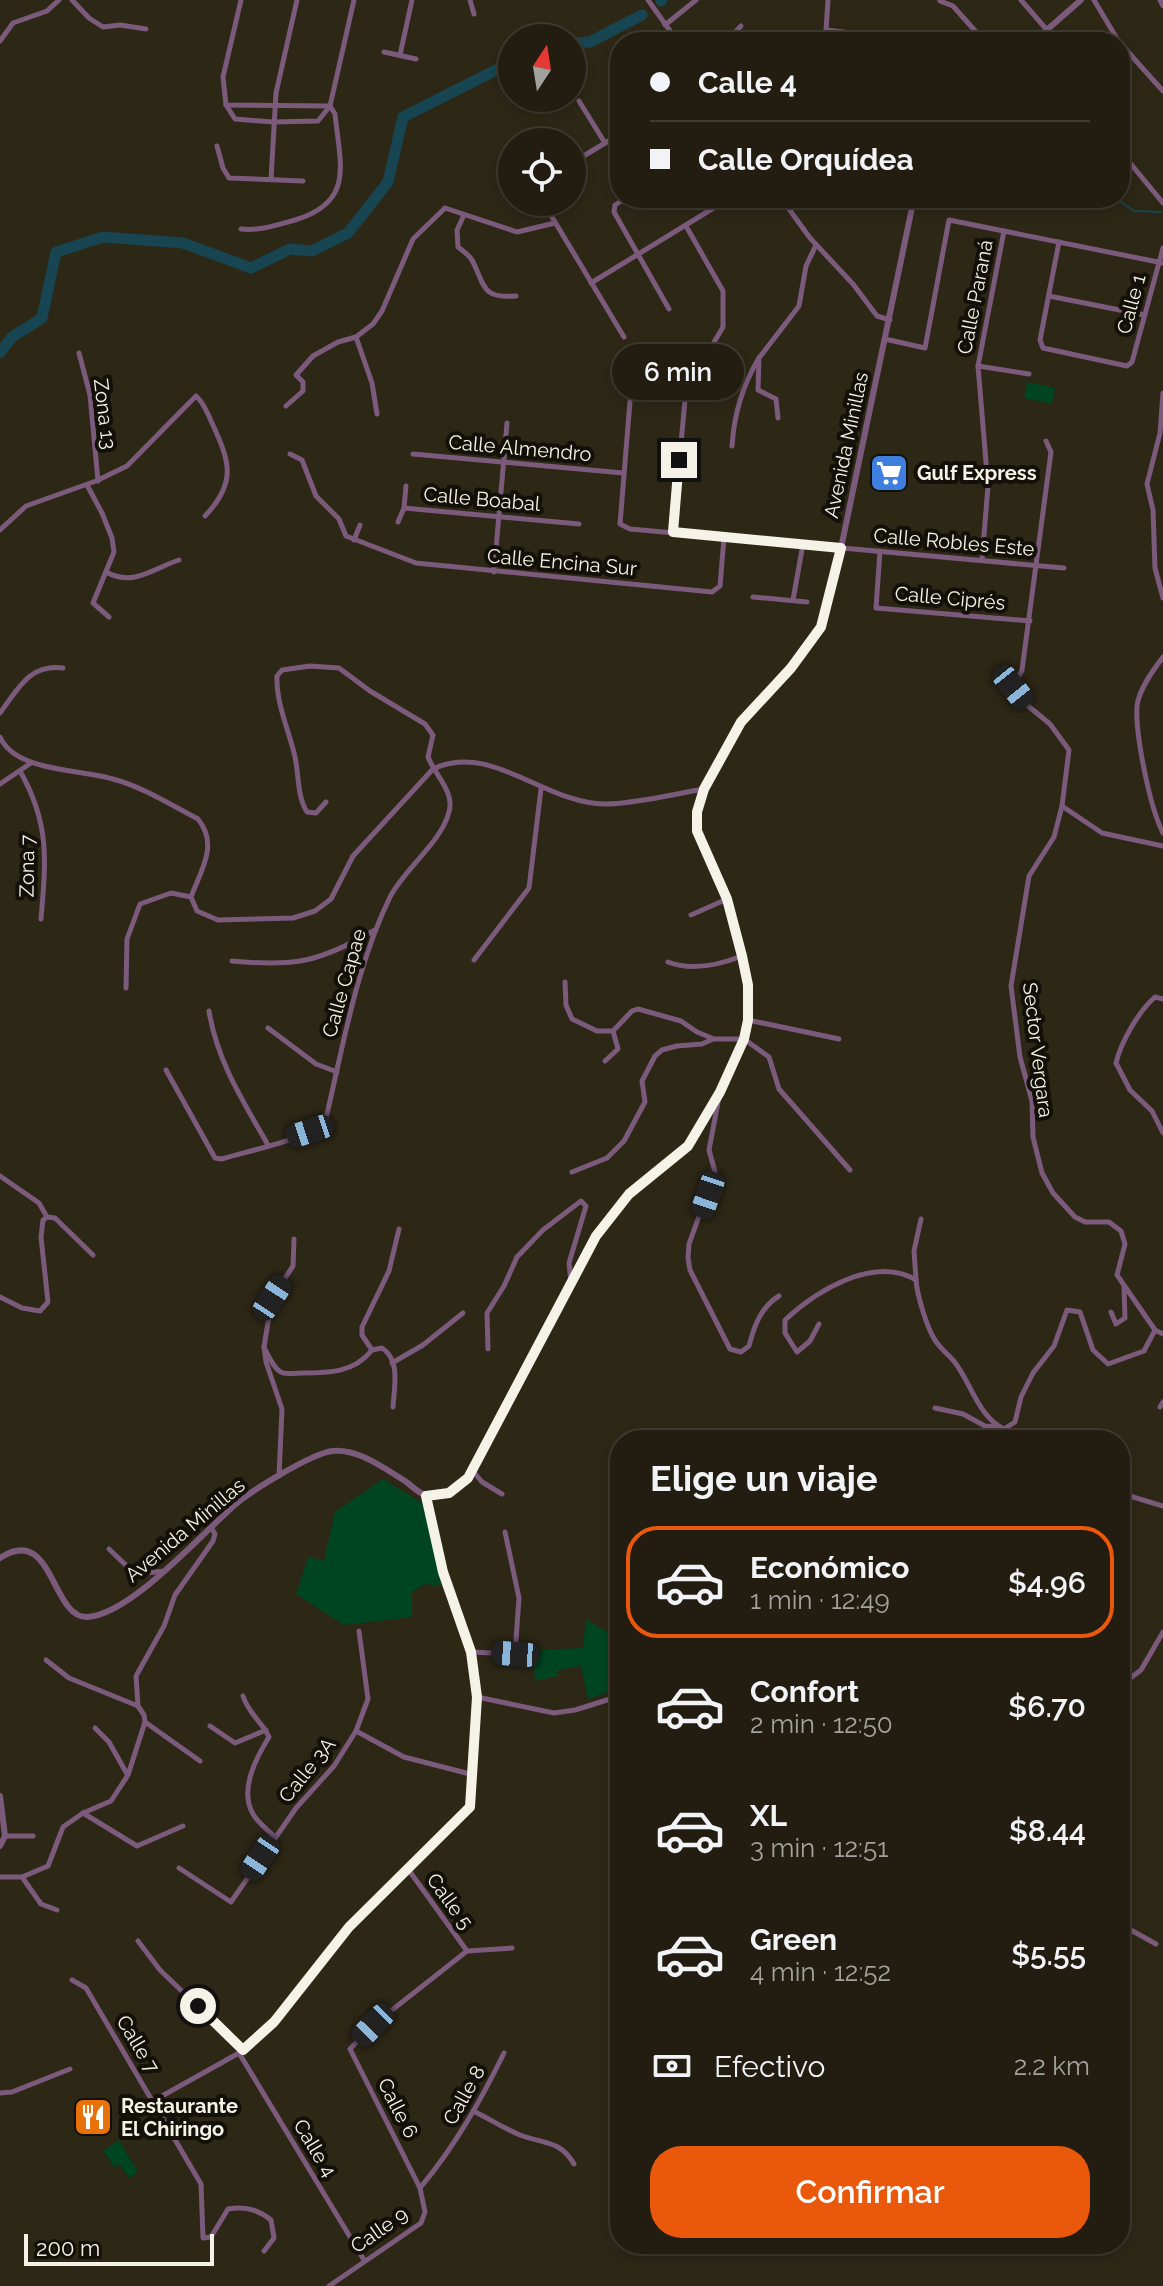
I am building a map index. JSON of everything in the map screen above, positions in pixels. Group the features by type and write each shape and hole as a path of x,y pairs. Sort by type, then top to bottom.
{"street":[{"path":"0,41 13,23 47,11 59,0"},
{"path":"72,0 89,18 103,27 120,25 146,29"},
{"path":"241,0 223,77 226,105 235,119 273,122 316,122 330,106 354,0"},
{"path":"271,179 274,106 297,0"},
{"path":"400,55 412,0"},
{"path":"470,0 474,14"},
{"path":"648,0 670,32"},
{"path":"665,25 696,0"},
{"path":"828,0 826,30 844,32"},
{"path":"1021,0 1047,30"},
{"path":"1045,32 1081,0"},
{"path":"1094,0 1114,32"},
{"path":"1160,0 1163,6"},
{"path":"940,1 953,6 976,32"},
{"path":"735,32 741,26"},
{"path":"384,52 416,59"},
{"path":"1130,53 1163,91"},
{"path":"226,105 330,106"},
{"path":"241,229 259,231 311,215 330,203 340,184 335,114 330,106"},
{"path":"586,112 605,143"},
{"path":"586,155 610,140"},
{"path":"217,146 229,178 303,181"},
{"path":"1130,163 1163,203"},
{"path":"286,406 303,391 303,382 296,375 313,356 338,342 356,337 373,324 382,311 413,239 445,208 517,232 555,223"},
{"path":"615,208 614,212 669,309"},
{"path":"591,283 714,208"},
{"path":"788,208 877,316 890,320"},
{"name":"Avenida Minillas","path":"0,1558 13,1551 27,1552 42,1561 51,1572 64,1604 75,1614 85,1617 108,1612 166,1571 237,1503 330,1451 359,1455 426,1496 449,1493 468,1478 596,1236 629,1194 688,1146 720,1092 744,1039 748,1020 748,985 742,956 727,899 697,831 697,812 704,789 741,722 791,668 821,627 841,548 912,208"},
{"path":"464,215 457,230 458,247 470,256 479,282 494,295 516,296"},
{"path":"551,216 624,337"},
{"path":"885,339 925,348 949,220 1161,262"},
{"path":"686,226 723,291 723,327 710,349"},
{"name":"Calle Paraná","path":"982,560 988,486 978,366 1004,231"},
{"path":"1059,242 1049,296 1145,315"},
{"path":"732,446 733,427 744,383 799,306 806,266 816,245"},
{"name":"Calle 1","path":"1049,296 1040,340 1043,348 1127,366 1132,362 1163,248"},
{"path":"356,337 372,383 377,414"},
{"name":"Zona 13","path":"79,353 90,395 98,481"},
{"path":"759,358 758,390 776,399 778,418"},
{"path":"978,366 1029,374"},
{"path":"623,473 631,389"},
{"path":"673,532 686,389"},
{"path":"1163,393 1160,433 1147,484 1153,510 1155,568 1163,598"},
{"path":"0,530 26,506 98,481 127,466 196,396 204,403 229,465 219,501 205,516"},
{"path":"494,572 507,423"},
{"path":"1030,621 1051,452 1046,441"},
{"path":"290,454 302,460 316,496 339,519 346,536 354,540 360,525"},
{"name":"Calle Almendro","path":"413,454 623,473"},
{"name":"Calle Robles Este","path":"623,473 620,524 630,529 1064,568"},
{"path":"87,485 112,538 114,552 93,603 109,617"},
{"name":"Calle Boabal","path":"406,486 404,508 579,524"},
{"path":"398,522 404,508"},
{"name":"Calle Encina Sur","path":"354,540 416,563 712,592 720,586 724,537"},
{"path":"793,600 803,544"},
{"name":"Calle Ciprés","path":"880,551 876,608 1030,621"},
{"path":"106,572 120,579 130,579 179,560"},
{"path":"753,597 807,602"},
{"name":"Sector Vergara","path":"1030,621 1022,670 1013,687 1027,705 1050,724 1069,750 1062,806 1054,837 1029,876 1011,986 1020,1057 1032,1101 1033,1137 1042,1173 1053,1193 1075,1217 1085,1222 1109,1222 1121,1231 1125,1244 1117,1275 1124,1286"},
{"path":"1163,657 1151,672 1137,704 1154,813 1163,833"},
{"path":"326,802 316,813 307,812 302,803 296,758 277,692 277,676 282,670 310,666 339,668 425,724 433,735 428,757 433,769"},
{"path":"0,713 29,675 53,667 63,668"},
{"path":"0,737 7,750 31,763 113,779 198,819 207,830 208,852 191,897 197,911 218,920 293,918 315,911 331,899 353,856 433,769 444,763 464,761 491,765 541,789 579,801 605,804 704,789"},
{"path":"0,784 31,763"},
{"name":"Calle Capae","path":"166,1070 215,1158 222,1159 268,1145 310,1131 321,1124 327,1114 344,1033 376,929 392,893 437,834 449,812 450,795 433,769"},
{"name":"Zona 7","path":"20,771 37,802 43,826 45,867 41,919"},
{"path":"474,960 529,888 541,789"},
{"path":"1062,806 1102,833 1163,846"},
{"path":"126,988 127,939 140,904 171,893 191,897"},
{"path":"691,915 727,899"},
{"path":"232,961 272,965 311,961 340,951 376,929"},
{"path":"668,962 681,968 724,963 742,956"},
{"path":"565,982 566,1005 572,1019 597,1031 613,1031 632,1011 638,1009 681,1021 714,1039 744,1039 769,1057 779,1089 850,1170"},
{"path":"1163,999 1155,997 1141,1009 1132,1030 1120,1044 1116,1063 1130,1090 1152,1111 1163,1133"},
{"path":"209,1011 227,1073 268,1145"},
{"path":"748,1020 839,1039"},
{"path":"268,1028 316,1064 337,1072"},
{"path":"605,1061 618,1049 613,1031"},
{"path":"572,1172 607,1158 624,1141 645,1102 642,1081 655,1056 662,1050 702,1044 714,1039"},
{"path":"720,1092 709,1150 715,1172 689,1244 690,1270 730,1349 741,1352 749,1346 763,1310 779,1296"},
{"path":"0,1176 39,1203 47,1217"},
{"path":"488,1349 487,1313 517,1257 543,1230 581,1201 586,1206 569,1263 571,1283"},
{"path":"47,1217 55,1218 93,1255"},
{"path":"0,1297 22,1308 40,1311 48,1302 41,1237 43,1220 47,1217"},
{"path":"921,1219 914,1251 916,1280 934,1340 957,1364 975,1399 998,1427"},
{"path":"372,1350 362,1335 362,1327 389,1271 399,1229"},
{"path":"279,1477 282,1409 264,1347 272,1298 293,1266 294,1239"},
{"path":"819,1324 810,1341 797,1352 785,1333 785,1320 799,1308 851,1278 903,1272 916,1280"},
{"path":"1111,1312 1116,1324 1125,1318 1124,1286"},
{"path":"1124,1286 1155,1330 1163,1334"},
{"path":"935,1408 963,1414 985,1426 1004,1429 1015,1422 1021,1397 1033,1373 1054,1346 1067,1310 1080,1312 1093,1350 1108,1364 1144,1351 1155,1330"},
{"path":"392,1363 441,1333 463,1313"},
{"path":"264,1347 282,1373 334,1373 351,1367 372,1350 379,1348 388,1351 395,1380 393,1407"},
{"path":"472,1470 482,1482 502,1494"},
{"path":"153,2101 241,2051 274,2022 349,1927 470,1807 477,1697 471,1652 443,1572 426,1496"},
{"path":"1130,1496 1163,1506"},
{"path":"0,1877 22,1877 48,1866 63,1827 83,1813 111,1801 128,1775 145,1722 138,1706 136,1676 164,1626 175,1595 213,1541 215,1534 212,1529"},
{"path":"471,1652 515,1654 519,1598 505,1532"},
{"path":"109,1549 135,1574 166,1571"},
{"name":"Calle 3A","path":"179,1868 231,1902 296,1808 334,1766 356,1731 368,1699 359,1631"},
{"path":"1130,1678 1141,1670 1163,1632"},
{"path":"46,1660 69,1678 138,1706"},
{"path":"243,1696 248,1711 269,1737 253,1764 248,1803 254,1817 275,1837"},
{"path":"477,1697 554,1713 610,1699"},
{"path":"145,1722 200,1761"},
{"path":"210,1726 235,1743 266,1730"},
{"path":"95,1728 109,1742 128,1775"},
{"path":"356,1731 404,1757 474,1775"},
{"path":"0,1796 5,1836 0,1846"},
{"path":"83,1813 137,1846 183,1826"},
{"path":"5,1836 33,1836"},
{"name":"Calle 5","path":"408,1869 467,1951"},
{"path":"22,1877 41,1904 57,1910"},
{"path":"1130,1930 1156,1944"},
{"name":"Calle 4","path":"138,1941 160,1970 241,2051 364,2260"},
{"path":"467,1951 512,1948"},
{"name":"Calle 6","path":"420,2188 350,2049 373,2025 467,1951"},
{"name":"Calle 7","path":"72,1980 86,1988 201,2184 203,2238 211,2237 228,2209 241,2206 271,2220 274,2238 264,2251"},
{"name":"Calle 8","path":"420,2188 447,2156 475,2112 504,2053"},
{"path":"0,2093 12,2092 70,2069"},
{"path":"475,2112 520,2135 559,2146 574,2164"},
{"name":"Calle 9","path":"329,2286 421,2223 425,2212 420,2188"}],"green space":[{"path":"1027,382 1055,388 1052,404 1024,398"},
{"path":"383,1479 424,1504 441,1576 440,1586 425,1584 412,1592 412,1617 344,1625 296,1594 308,1557 324,1561 335,1512"},
{"path":"586,1620 610,1633 610,1691 588,1699 581,1666 557,1670 558,1676 535,1681 533,1650 583,1648"},
{"path":"119,2140 138,2172 129,2178 119,2164 114,2167 103,2151"}],"waterway":[{"path":"586,42 642,15"},
{"path":"0,353 12,337 42,318 56,252 103,237 183,243 251,268 290,249 312,251 348,233 388,182 403,117 498,69"},
{"path":"1130,208 1134,211 1161,212"}],"place":[{"name":"Gulf Express","path":"889,473"},
{"name":"Restaurante El Chiringo","path":"93,2117"}],"route":[{"path":"198,2006 243,2050 274,2022 349,1927 470,1807 477,1697 471,1652 443,1572 426,1496 449,1493 468,1478 596,1236 629,1194 688,1146 720,1092 744,1039 748,1020 748,985 742,956 727,899 697,831 697,812 704,789 741,722 791,668 821,627 841,548 673,532 679,460"}]}
